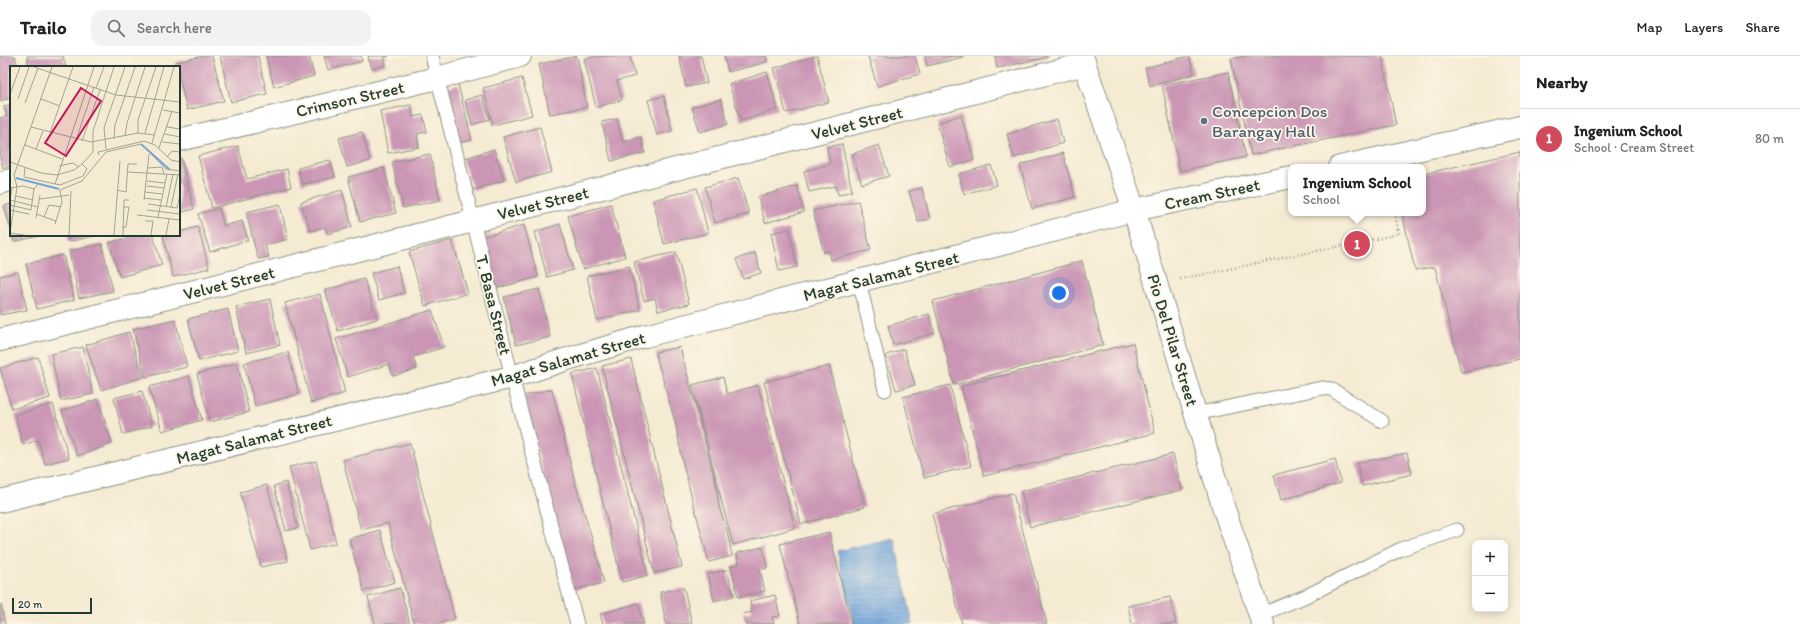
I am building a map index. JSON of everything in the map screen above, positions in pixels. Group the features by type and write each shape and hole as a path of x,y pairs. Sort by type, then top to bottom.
{"street":[{"name":"Crimson Street","path":"180,140 437,78 520,56"},
{"name":"Pio Del Pilar Street","path":"1083,60 1134,210 1237,552 1261,619"},
{"name":"Velvet Street","path":"0,340 473,221 1083,60"},
{"path":"1354,164 1520,127"},
{"name":"Cream Street","path":"1134,210 1288,178"},
{"path":"0,183 10,180"},
{"name":"Magat Salamat Street","path":"0,501 512,377 645,336 1134,210"}],"lane":[{"name":"T. Basa Street","path":"432,56 512,377 576,624"},
{"path":"859,281 885,390"},
{"path":"1195,414 1322,388 1331,389 1382,421"},
{"path":"1261,619 1400,548 1457,530"}],"path":[{"path":"1203,274 1399,234 1396,216"}],"water":[{"path":"894,538 913,624 854,624 837,551"}],"building":[{"path":"15,56 18,66 10,66 10,98 0,101 0,57"},
{"path":"27,56 63,56 66,66 29,66"},
{"path":"203,56 212,56 224,101 187,110 180,80 180,66 177,66 176,62"},
{"path":"220,56 258,56 267,94 231,102"},
{"path":"266,56 309,56 314,76 274,87"},
{"path":"324,56 361,56 362,61 328,70"},
{"path":"368,56 389,56 384,58 386,65 372,69"},
{"path":"577,56 587,107 550,114 539,64"},
{"path":"597,56 630,56 635,76 617,81 622,100 596,107 584,59"},
{"path":"679,56 701,56 707,83 686,87"},
{"path":"724,56 766,56 767,62 728,72"},
{"path":"817,56 829,102 786,113 774,68"},
{"path":"868,56 915,56 920,74 877,86"},
{"path":"925,56 963,56 963,57 927,66"},
{"path":"995,56 1048,56 1048,57 997,68"},
{"path":"1189,56 1194,74 1150,86 1145,68"},
{"path":"1245,56 1382,56 1396,125 1251,155 1231,59"},
{"path":"767,72 778,109 741,121 729,84"},
{"name":"Concepcion Dos Barangay Hall","path":"1228,72 1246,157 1180,171 1162,85"},
{"path":"522,78 532,115 493,125 483,88"},
{"path":"458,84 472,140 458,143 445,88"},
{"path":"482,95 490,119 472,125 465,100"},
{"path":"664,96 672,131 657,135 648,100"},
{"path":"721,99 728,124 700,132 692,107"},
{"path":"10,105 10,166 3,168 0,157 0,118 7,116 4,106"},
{"path":"411,105 413,117 423,115 427,132 417,134 419,147 388,153 380,111"},
{"path":"961,115 974,160 950,167 937,123"},
{"path":"617,119 623,142 641,137 645,153 611,161 602,122"},
{"path":"1057,119 1063,143 1014,158 1007,134"},
{"path":"540,127 552,172 516,182 503,137"},
{"path":"362,132 370,161 347,167 339,138"},
{"path":"842,144 852,191 838,195 836,186 809,192 804,171 830,164 827,147"},
{"path":"879,145 889,176 862,184 852,154"},
{"path":"238,146 247,179 287,169 291,187 212,208 198,156"},
{"path":"494,149 504,180 473,190 462,159"},
{"path":"1520,152 1520,359 1461,372 1435,267 1415,270 1403,216 1426,216 1426,173"},
{"path":"1063,153 1075,197 1032,209 1020,165"},
{"path":"430,154 440,200 403,208 392,162"},
{"path":"180,158 181,158 194,209 180,213"},
{"path":"330,160 335,177 302,184 298,168"},
{"path":"991,165 997,185 964,194 959,174"},
{"path":"384,168 396,213 360,222 348,177"},
{"path":"738,178 749,214 715,223 705,187"},
{"path":"797,186 804,212 765,223 758,197"},
{"path":"697,188 708,233 664,244 653,200"},
{"path":"922,188 930,219 918,222 909,191"},
{"path":"342,190 352,227 327,234 325,227 310,231 301,202"},
{"path":"858,201 871,250 831,260 829,251 824,253 813,211"},
{"path":"10,204 10,226 4,206"},
{"path":"280,204 288,239 265,245 269,257 258,259 246,212"},
{"path":"611,204 625,257 583,269 568,216"},
{"path":"219,208 224,226 242,221 248,240 210,252 198,214"},
{"path":"560,224 573,270 547,277 535,232"},
{"path":"524,225 538,277 498,288 483,237"},
{"path":"198,227 209,268 173,277 163,236 180,236 180,232"},
{"path":"789,229 797,267 779,271 771,233"},
{"path":"12,236 39,236 14,242"},
{"path":"67,236 94,236 69,242"},
{"path":"134,236 153,236 162,265 120,277 109,243"},
{"path":"452,240 468,293 425,306 409,252"},
{"path":"102,244 113,291 79,298 69,251"},
{"path":"676,252 689,304 658,311 655,298 644,301 634,262"},
{"path":"755,253 761,273 743,279 736,259"},
{"path":"63,255 74,300 37,309 26,264"},
{"path":"1082,261 1103,345 954,385 933,301"},
{"path":"397,266 404,293 379,300 371,273"},
{"path":"629,266 640,310 597,320 587,276"},
{"path":"18,272 27,310 0,315 0,276"},
{"path":"364,279 377,319 338,331 325,290"},
{"path":"539,289 550,337 516,345 504,297"},
{"path":"320,294 345,393 311,403 285,303"},
{"path":"270,299 280,345 246,353 236,307"},
{"path":"228,309 238,351 199,361 188,319"},
{"path":"432,310 444,347 413,357 417,369 393,376 389,364 348,377 336,339"},
{"path":"929,314 935,333 893,345 888,326"},
{"path":"175,319 187,367 145,377 133,329"},
{"path":"129,332 143,377 101,390 86,345"},
{"path":"1133,343 1155,433 984,476 961,386"},
{"path":"83,347 93,394 61,401 51,354"},
{"path":"680,347 716,484 719,507 727,530 732,556 709,562 684,468 675,421 655,352"},
{"path":"904,349 915,385 896,390 886,355"},
{"path":"288,352 299,394 255,406 244,363"},
{"path":"38,357 50,398 12,409 0,368"},
{"path":"631,359 682,567 654,573 602,366"},
{"path":"237,363 249,412 210,422 197,374"},
{"path":"829,366 865,507 801,524 764,382"},
{"path":"597,368 648,575 622,582 572,374"},
{"path":"189,376 202,420 162,431 149,387"},
{"path":"723,377 727,394 758,385 795,528 733,545 692,385"},
{"path":"950,385 971,466 924,478 903,397"},
{"path":"552,389 575,482 604,583 574,590 523,396"},
{"path":"142,391 152,426 123,434 114,398"},
{"path":"98,399 112,444 77,456 62,411"},
{"path":"53,404 69,458 45,464 38,440 23,445 15,415"},
{"path":"410,443 455,619 437,624 414,624 388,523 361,530 343,460"},
{"path":"1407,453 1412,474 1362,486 1357,463"},
{"path":"1173,454 1182,490 1030,527 1021,491"},
{"path":"1335,459 1341,483 1281,500 1274,475"},
{"path":"316,461 336,543 310,550 289,467"},
{"path":"286,482 298,528 286,531 274,486"},
{"path":"267,485 288,561 261,567 240,492"},
{"path":"1013,493 1047,624 962,624 932,514"},
{"path":"380,530 395,582 364,591 349,539"},
{"path":"829,532 852,624 800,624 780,544"},
{"path":"763,547 767,568 760,570 765,591 738,597 731,566 739,564 737,553"},
{"path":"727,570 734,596 714,601 708,574"},
{"path":"400,588 410,624 375,624 368,597"},
{"path":"684,588 692,624 666,624 660,592"},
{"path":"775,595 780,616 772,617 774,624 746,624 743,614 752,612 750,601"},
{"path":"1170,597 1176,624 1132,624 1128,606"},
{"path":"638,603 644,624 603,624 600,614"},
{"path":"1,604 5,624 0,624"}],"place":[{"name":"Concepcion Dos Barangay Hall","path":"1204,121"},
{"name":"Ingenium School","path":"1357,244"}]}
